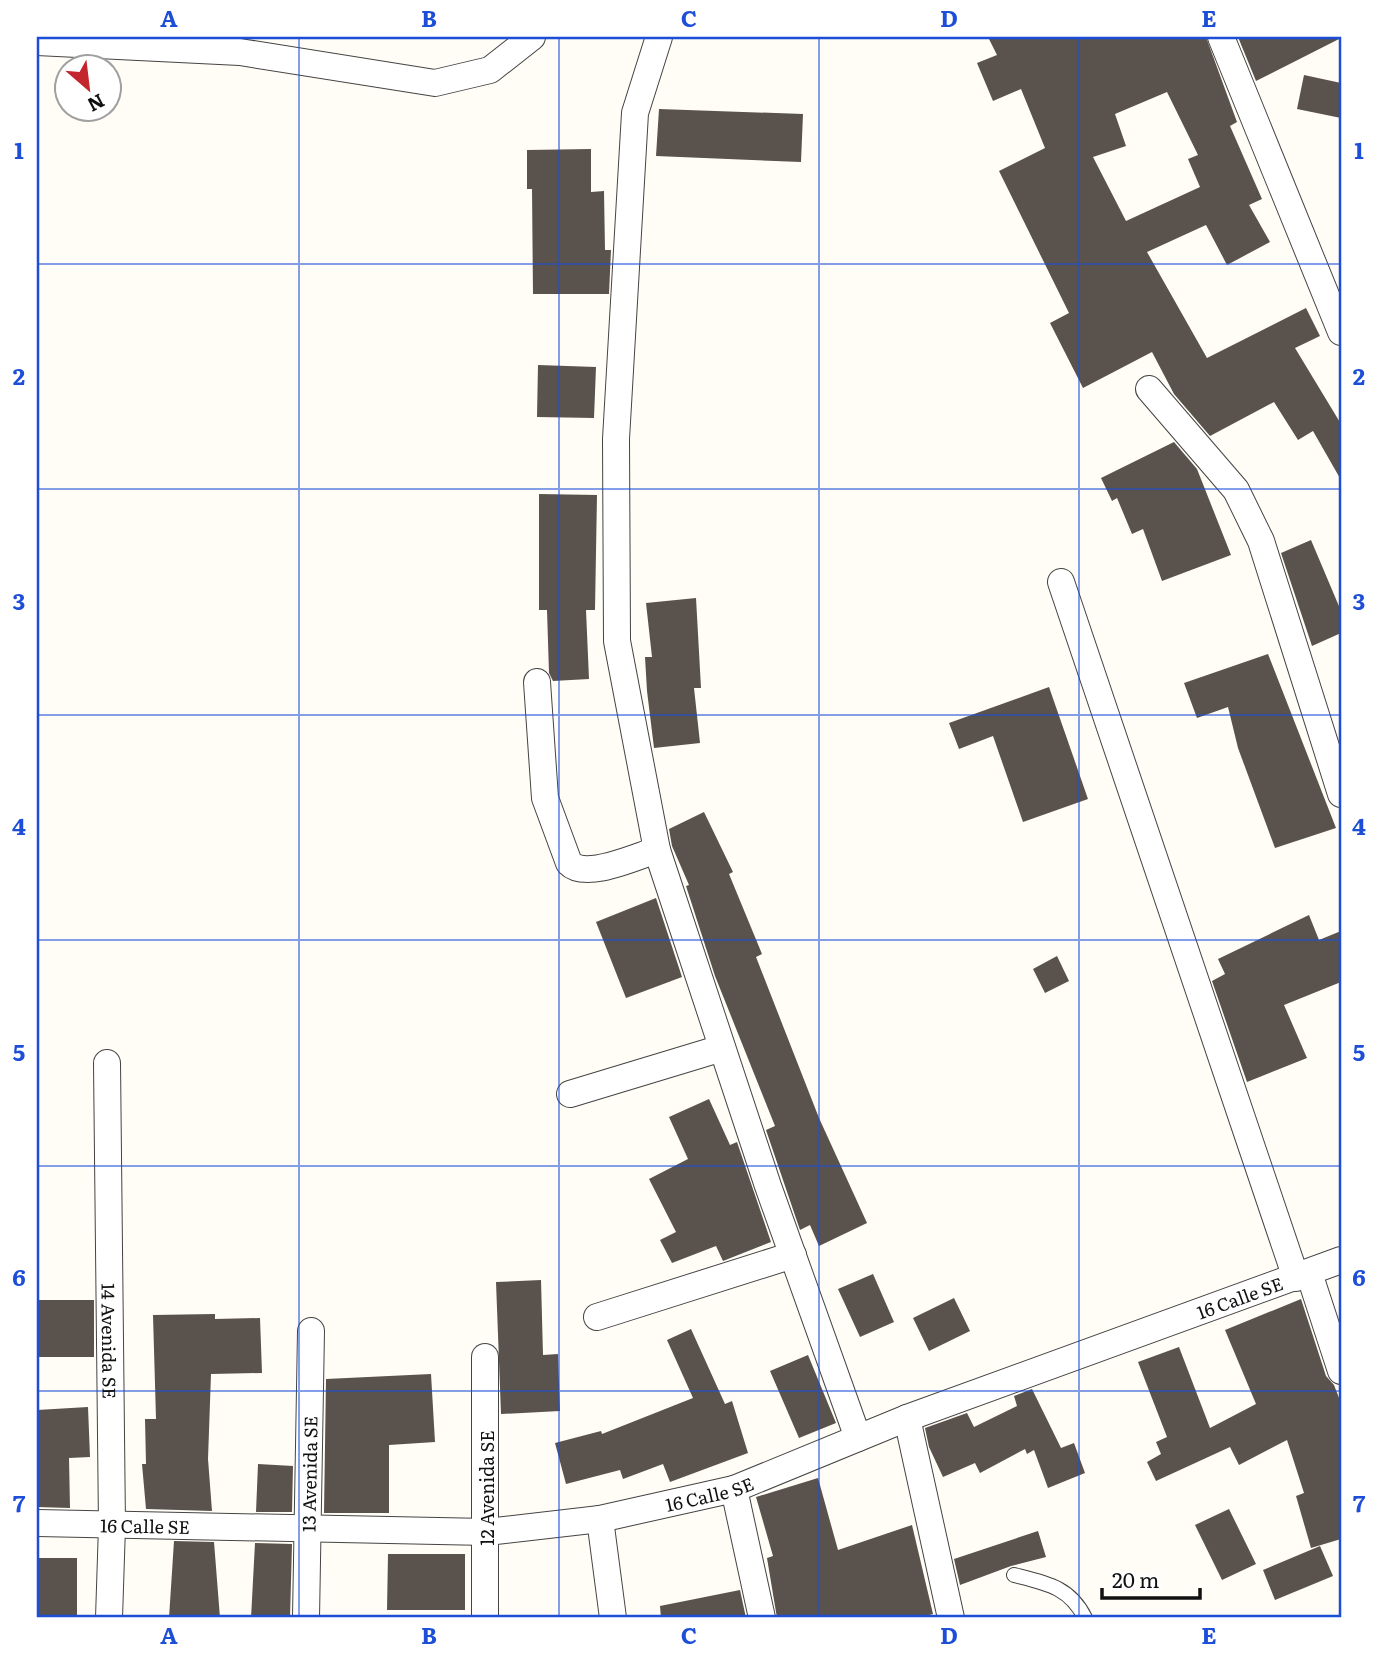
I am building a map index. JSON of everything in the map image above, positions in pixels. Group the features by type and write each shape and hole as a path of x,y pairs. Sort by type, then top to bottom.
{"street":[{"path":"37,42 240,52 435,83 490,70 532,37"},
{"path":"659,37 635,113 616,439 617,640 657,850 722,1048 858,1438"},
{"path":"1221,37 1341,332"},
{"path":"1149,388 1236,490 1261,541 1341,794"},
{"path":"1062,582 1302,1275 1341,1371"},
{"path":"537,682 545,798 569,863 575,869 588,871 657,850"},
{"path":"570,1094 722,1048"},
{"name":"14 Avenida SE","path":"107,1063 112,1526 109,1618"},
{"path":"597,1317 793,1255"},
{"name":"16 Calle SE","path":"37,1523 487,1532 600,1519 734,1489 907,1418 1341,1260"},
{"name":"13 Avenida SE","path":"306,1618 311,1331"},
{"name":"12 Avenida SE","path":"485,1357 485,1618"},
{"path":"907,1418 951,1618"},
{"path":"734,1489 762,1618"},
{"path":"600,1519 613,1618"}],"lane":[{"path":"1014,1575 1058,1586 1069,1594 1085,1618"}],"building":[{"path":"988,37 1206,37 1237,122 1230,126 1262,199 1249,205 1270,242 1227,265 1206,225 1147,252 1207,358 1306,308 1320,336 1295,348 1341,424 1341,480 1313,431 1298,440 1274,402 1210,436 1174,394 1152,352 1083,388 1050,323 1069,313 999,171 1045,148 1021,89 993,101 977,63 997,55","holes":["1167,92 1198,155 1188,159 1200,187 1126,221 1093,157 1126,146 1115,114"]},
{"path":"1238,37 1341,37 1341,38 1256,81"},
{"path":"1304,75 1341,83 1341,118 1297,109"},
{"path":"659,109 803,114 801,162 656,156"},
{"path":"591,149 591,192 604,191 605,250 611,250 609,294 533,294 532,189 527,189 527,150"},
{"path":"538,365 596,367 594,418 537,417"},
{"path":"1174,442 1197,469 1231,555 1162,581 1143,529 1132,534 1117,498 1112,501 1101,478"},
{"path":"539,494 597,495 595,610 586,610 589,679 553,681 549,673 547,610 539,610"},
{"path":"1311,540 1341,611 1341,633 1312,646 1281,553"},
{"path":"696,598 701,688 694,688 700,743 654,748 645,657 652,657 646,603"},
{"path":"1268,654 1336,828 1275,848 1238,748 1228,707 1197,718 1184,683"},
{"path":"1049,687 1088,799 1023,822 993,736 959,749 949,723"},
{"path":"704,812 733,872 729,874 762,954 756,957 819,1118 867,1223 819,1246 810,1225 800,1230 766,1130 775,1126 715,976 686,886 689,885 672,846 669,829"},
{"path":"656,898 682,977 626,998 596,922"},
{"path":"1309,915 1319,940 1341,931 1341,982 1284,1005 1307,1058 1247,1082 1212,981 1225,974 1218,959"},
{"path":"1057,956 1069,981 1045,993 1033,969"},
{"path":"709,1099 730,1145 737,1142 771,1242 723,1261 716,1246 672,1263 660,1240 676,1232 649,1179 688,1159 669,1117"},
{"path":"873,1274 894,1322 860,1337 838,1289"},
{"path":"541,1280 543,1355 558,1354 560,1411 501,1414 496,1282"},
{"path":"954,1298 970,1331 929,1351 913,1318"},
{"path":"1301,1299 1326,1376 1334,1385 1341,1403 1341,1539 1311,1548 1296,1496 1304,1493 1287,1440 1239,1465 1230,1447 1156,1481 1147,1462 1161,1454 1156,1442 1167,1437 1138,1362 1179,1347 1210,1428 1256,1404 1225,1330"},
{"path":"37,1300 94,1300 94,1357 37,1357"},
{"path":"215,1314 215,1319 260,1318 262,1373 211,1374 208,1459 212,1511 146,1509 142,1464 146,1464 145,1419 156,1419 153,1315"},
{"path":"691,1329 725,1404 732,1401 748,1453 670,1482 663,1464 623,1479 620,1470 566,1484 555,1443 601,1431 602,1434 693,1398 667,1340"},
{"path":"808,1355 836,1423 799,1438 770,1371"},
{"path":"431,1374 435,1442 389,1445 389,1513 324,1513 326,1379"},
{"path":"1032,1389 1061,1448 1074,1443 1085,1473 1048,1488 1034,1450 1027,1454 1025,1449 980,1473 975,1463 943,1477 929,1447 925,1428 967,1413 974,1427 1017,1406 1014,1396"},
{"path":"88,1407 90,1457 69,1458 70,1508 37,1507 37,1410"},
{"path":"258,1464 293,1466 292,1512 256,1512"},
{"path":"818,1478 838,1550 912,1525 933,1614 918,1618 777,1618 767,1558 773,1556 756,1497"},
{"path":"1229,1509 1256,1564 1222,1580 1195,1525"},
{"path":"1038,1531 1046,1557 1011,1566 960,1585 954,1559"},
{"path":"174,1541 214,1542 220,1618 169,1618"},
{"path":"255,1543 292,1544 290,1618 251,1618"},
{"path":"1320,1546 1333,1576 1275,1600 1263,1570"},
{"path":"388,1554 465,1554 465,1610 387,1610"},
{"path":"37,1558 77,1558 77,1618 37,1618"},
{"path":"740,1590 746,1618 661,1618 660,1606"}]}
